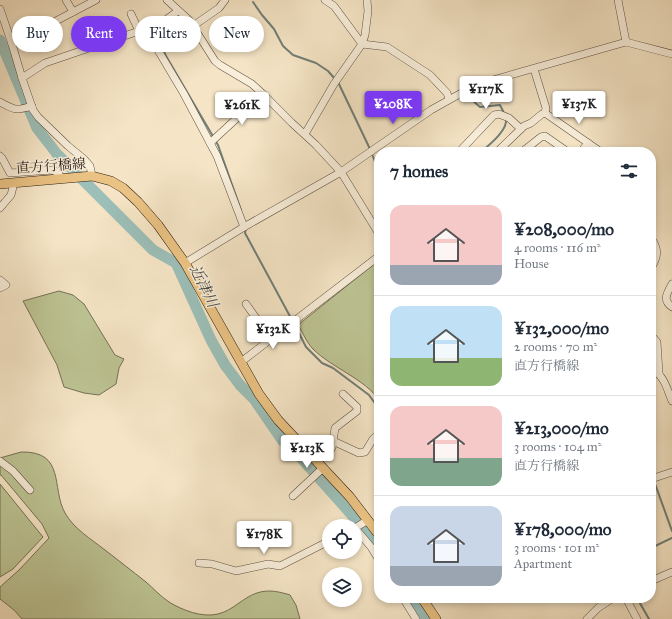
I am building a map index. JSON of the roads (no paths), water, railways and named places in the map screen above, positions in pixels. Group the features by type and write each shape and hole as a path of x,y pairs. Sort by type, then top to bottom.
{"main road":[{"name":"直方行橋線","path":"0,184 92,176 111,181 123,188 138,202 158,225 185,263 259,394 278,420 350,497 374,529"},
{"path":"425,603 436,619"}],"street":[{"path":"66,0 73,12"},
{"path":"63,17 96,0"},
{"path":"167,0 184,16"},
{"path":"201,20 219,8 225,0"},
{"path":"325,0 334,6 362,44 387,47 430,75 447,93 449,99"},
{"path":"305,134 334,84 362,44 365,35 368,12 367,0"},
{"path":"618,0 626,42"},
{"path":"0,9 12,44"},
{"path":"171,16 178,11"},
{"path":"131,14 135,20"},
{"path":"22,78 45,63 135,32"},
{"path":"201,39 215,61 252,84 305,134 340,172 374,226"},
{"path":"377,147 449,99 493,80 626,42 672,54"},
{"path":"14,52 32,106 38,117 90,166 92,176"},
{"path":"156,52 184,94 217,156 244,227"},
{"path":"534,69 546,108 546,113"},
{"path":"210,143 264,94"},
{"path":"0,102 12,109 21,109 32,106"},
{"path":"502,147 521,128 542,114 546,113"},
{"path":"546,113 594,147"},
{"path":"464,147 494,115 499,114 509,118 521,128"},
{"path":"528,147 542,136 545,136 561,147"},
{"path":"585,147 588,143"},
{"path":"185,263 340,172 374,149"},
{"path":"0,156 10,174 52,170 59,173 60,179"},
{"path":"0,208 11,195 14,183"},
{"path":"656,248 656,260"},
{"path":"241,362 374,260"},
{"path":"0,280 6,285 0,288"},
{"path":"672,284 666,295 666,299 667,304 672,307"},
{"path":"246,304 271,339"},
{"path":"656,341 659,373"},
{"path":"656,371 664,380 672,401"},
{"path":"292,496 321,466 332,448 334,428 357,411 357,407 343,394"},
{"path":"333,441 359,453 365,452 374,438"},
{"path":"0,461 13,471 30,490"},
{"path":"656,477 672,472"},
{"path":"362,524 368,520"},
{"path":"362,536 374,552"},
{"path":"199,563 212,564 236,571 268,564 280,566 322,545"},
{"path":"656,579 672,572"},
{"path":"406,603 416,619"},
{"path":"587,619 598,608 606,603"},
{"path":"629,603 637,619"}],"waterway":[{"path":"253,2 274,29 283,46 293,55 316,63 328,71 335,79"},
{"name":"近津川","path":"0,40 37,128 57,154 153,250 176,263 211,340 225,365 240,385 254,399 282,440 303,460 352,515 374,544"},
{"path":"164,52 218,145 241,210"},
{"path":"338,82 374,159"},
{"path":"472,100 480,107 500,105 504,113"},
{"path":"486,147 504,128 506,119"},
{"path":"246,228 245,233 292,320"},
{"path":"294,323 306,347 322,363 333,368 369,395 374,402"},
{"path":"656,487 672,531"},
{"path":"656,546 672,538"},
{"name":"近津川","path":"413,603 424,619"},
{"path":"640,603 649,619"}]}
